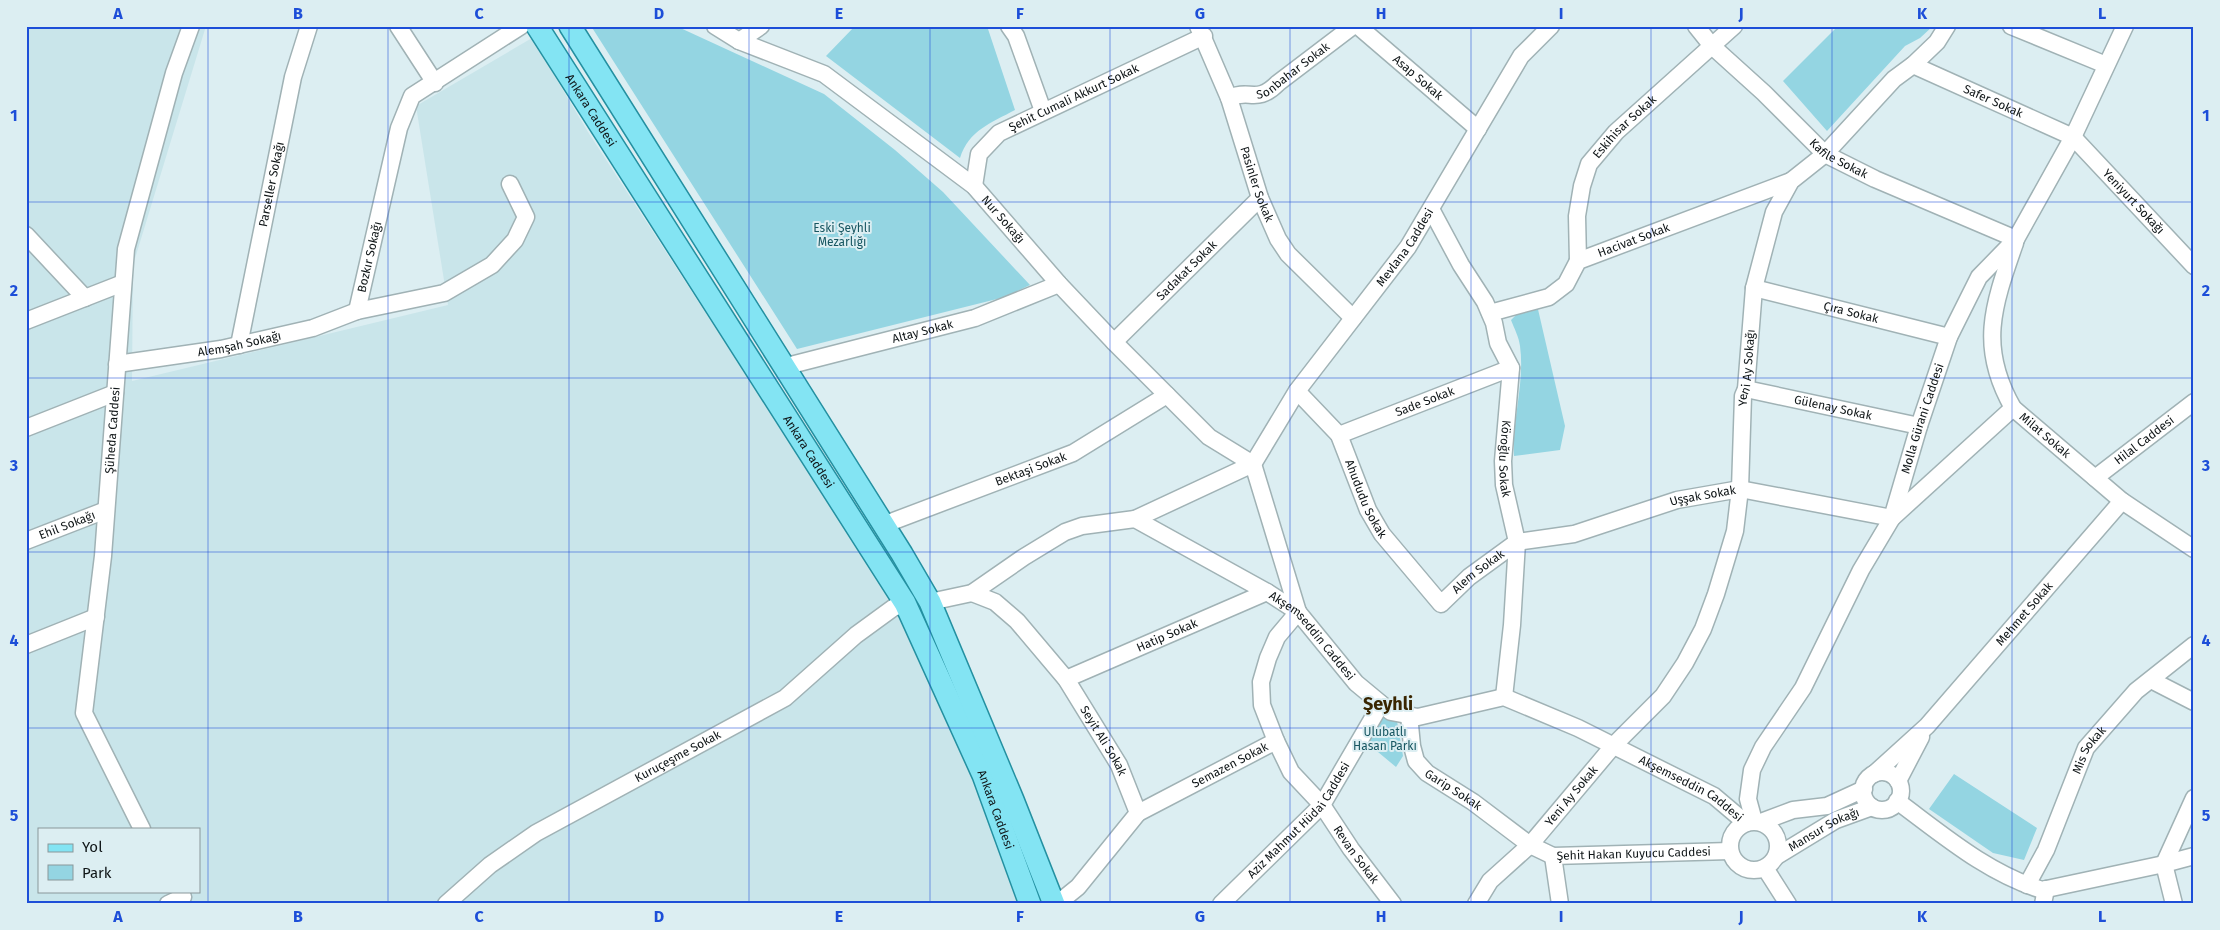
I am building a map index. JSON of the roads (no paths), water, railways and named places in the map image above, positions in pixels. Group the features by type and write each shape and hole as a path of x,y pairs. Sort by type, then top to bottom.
{"main road":[{"name":"Ankara Caddesi","path":"537,26 905,603 984,775 1025,898"},
{"name":"Ankara Caddesi","path":"570,26 930,602 1055,904"},
{"path":"905,603 930,602"}],"street":[{"name":"Şüheda Caddesi","path":"142,828 84,713 96,617 106,510 126,248 174,73 191,26"},
{"name":"Parseller Sokağı","path":"239,345 272,190 293,77 309,26"},
{"path":"398,26 435,82"},
{"name":"Bozkır Sokağı","path":"510,184 526,217 515,240 492,265 444,293 357,311 400,128 412,96 521,26"},
{"name":"Nur Sokağı","path":"715,26 739,41 824,74 974,186 1059,284 1209,437 1253,464"},
{"path":"739,41 761,26"},
{"path":"1009,26 1016,36 1043,111"},
{"name":"Sonbahar Sokak","path":"1229,98 1234,96 1258,96 1268,93 1278,83 1353,26"},
{"name":"Asap Sokak","path":"1358,26 1478,130"},
{"name":"Mevlana Caddesi","path":"1253,464 1297,391 1408,247 1521,56 1550,26"},
{"name":"Kafile Sokak","path":"1696,26 1712,46 1825,154 1875,179 2016,239"},
{"name":"Eskihisar Sokak","path":"1578,260 1577,216 1582,186 1589,164 1616,132 1734,26"},
{"name":"Yeni Ay Sokağı","path":"1614,745 1663,696 1685,663 1703,629 1735,531 1740,489 1743,396 1746,389 1754,288 1774,212 1791,181 1825,154 1894,79 1913,66 1937,42 1947,26"},
{"path":"2011,26 2106,66"},
{"name":"Molla Gürani Caddesi","path":"1754,822 1748,799 1752,770 1763,747 1803,688 1861,570 1892,518 1919,426 1948,338 1979,277 2016,239 2073,137 2125,26"},
{"name":"Şehit Cumali Akkurt Sokak","path":"974,186 979,154 998,133 1201,31"},
{"name":"Pasinler Sokak","path":"1201,31 1229,98 1260,198 1278,239 1288,254 1353,318"},
{"name":"Safer Sokak","path":"1913,66 2073,137"},
{"name":"Yeniyurt Sokağı","path":"2073,137 2194,266"},
{"name":"Hacivat Sokak","path":"1578,260 1791,181"},
{"name":"Sadakat Sokak","path":"1114,342 1260,198"},
{"path":"1431,209 1461,264 1485,302 1498,343 1511,368"},
{"path":"26,235 85,298"},
{"name":"Milat Sokak","path":"2016,239 2003,277 1994,313 1991,340 1995,367 2002,389 2013,408 2122,501 2194,549"},
{"path":"1490,313 1549,297 1566,284 1578,260"},
{"path":"26,321 123,283"},
{"name":"Altay Sokak","path":"782,367 975,318 1059,284"},
{"name":"Çıra Sokak","path":"1754,288 1948,338"},
{"name":"Alemşah Sokağı","path":"117,364 239,345 313,328 357,311"},
{"name":"Sade Sokak","path":"1339,434 1511,368"},
{"name":"Köroğlu Sokak","path":"1504,697 1512,625 1517,542 1504,485 1503,461 1511,368"},
{"name":"Gülenay Sokak","path":"1746,389 1919,426"},
{"name":"Ahududu Sokak","path":"1297,391 1339,434 1368,510 1382,534 1441,604"},
{"path":"26,428 115,393"},
{"name":"Bektaşi Sokak","path":"883,525 1073,453 1167,395"},
{"name":"Hilal Caddesi","path":"2095,478 2194,402"},
{"path":"1892,518 2013,408"},
{"path":"930,602 972,593 1024,557 1065,532 1082,526 1135,519 1253,464 1298,612"},
{"name":"Uşşak Sokak","path":"1517,542 1574,534 1677,500 1740,489 1892,518"},
{"name":"Mehmet Sokak","path":"1927,726 2122,501"},
{"name":"Ehil Sokağı","path":"26,541 106,510"},
{"name":"Akşemseddin Caddesi","path":"1135,519 1267,592 1298,612 1356,683 1391,712 1418,717 1504,697 1614,745 1714,796 1754,822"},
{"name":"Alem Sokak","path":"1441,604 1469,577 1517,542"},
{"name":"Hatip Sokak","path":"1066,679 1267,592"},
{"name":"Seyit Ali Sokak","path":"972,593 995,602 1017,621 1066,679 1119,765 1138,813"},
{"name":"Kuruçeşme Sokak","path":"446,904 490,865 536,834 785,698 856,634 893,608 905,603"},
{"name":"Semazen Sokak","path":"1138,813 1276,741 1262,705 1261,682 1277,637 1298,612"},
{"path":"26,646 96,617"},
{"name":"Mis Sokak","path":"2027,886 2046,850 2086,748 2136,691 2194,645"},
{"path":"2151,680 2194,702"},
{"name":"Aziz Mahmut Hüdai Caddesi","path":"1221,904 1322,805 1381,704"},
{"name":"Garip Sokak","path":"1409,715 1412,746 1416,761 1427,773 1465,796 1530,845"},
{"path":"1874,774 1889,773 1898,781 1901,793 1897,801 1890,808 1872,807 1865,797 1864,789 1867,780 1927,726"},
{"path":"1898,781 1927,726"},
{"name":"Revan Sokak","path":"1276,741 1291,772 1322,805 1351,849 1393,904"},
{"name":"Yeni Ay Sokak","path":"1530,845 1614,745"},
{"path":"1754,822 1775,832 1778,840 1777,856 1765,868 1750,870 1743,868 1733,858 1730,851 1735,831 1754,822 1793,810 1827,806 1864,789"},
{"path":"2174,904 2164,864 2194,798"},
{"path":"1897,801 1981,863 2027,886 2042,890 2045,896 2194,856"},
{"name":"Mansur Sokağı","path":"1777,856 1836,820 1872,807"},
{"path":"1055,904 1078,887 1138,813"},
{"path":"1476,904 1490,881 1530,845"},
{"name":"Şehit Hakan Kuyucu Caddesi","path":"1530,845 1553,856 1730,851"},
{"path":"1553,856 1560,904"},
{"path":"1765,868 1788,904"}],"district":[{"name":"Şeyhli","path":"1388,704"}],"park label":[{"name":"Eski Şeyhli Mezarlığı","path":"842,235"},
{"name":"Ulubatlı Hasan Parkı","path":"1385,739"}]}
